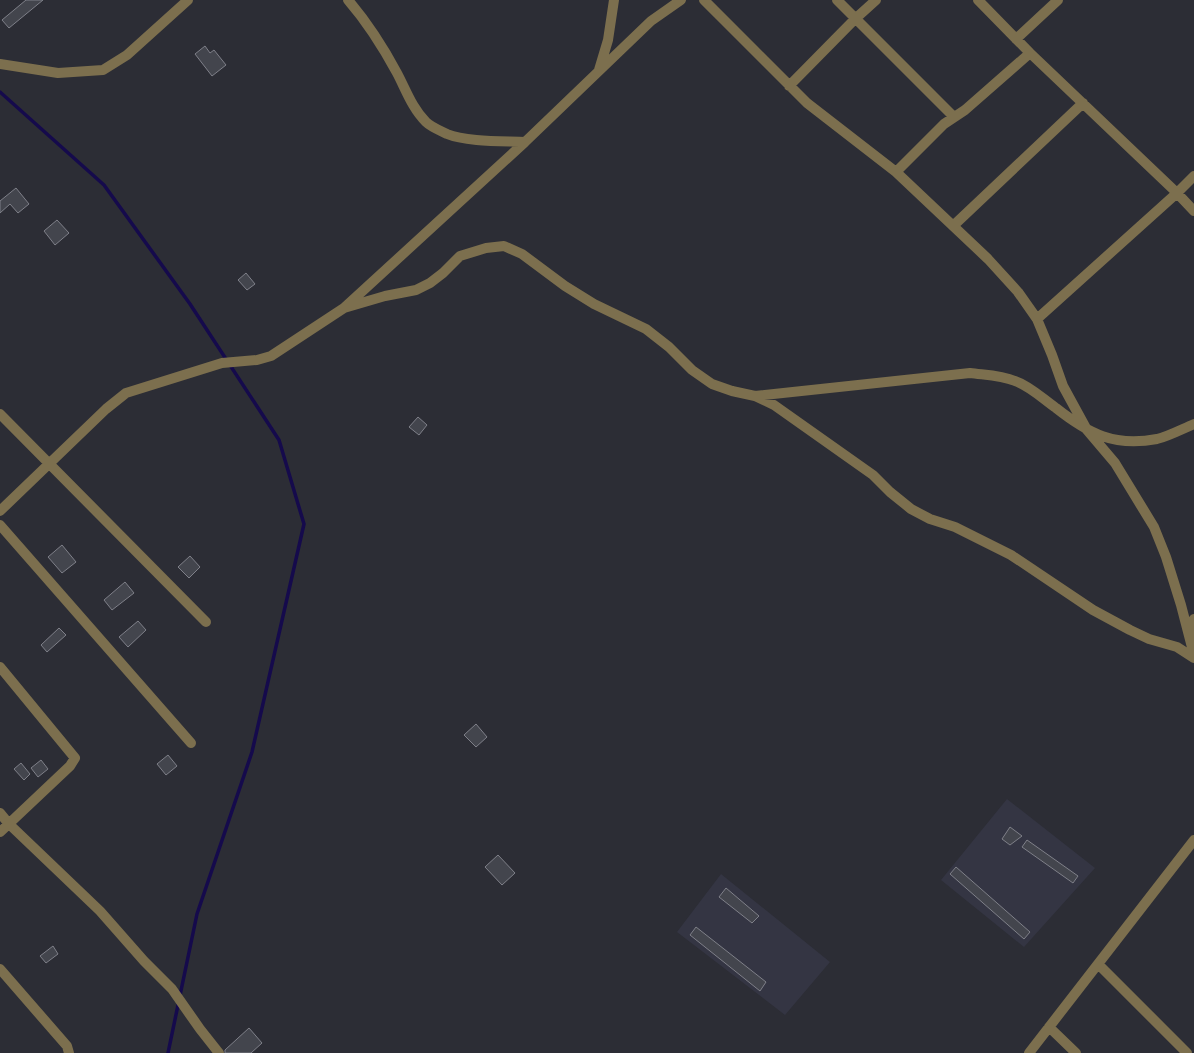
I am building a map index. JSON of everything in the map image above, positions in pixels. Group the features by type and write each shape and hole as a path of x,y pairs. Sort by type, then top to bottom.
{"street":[{"path":"0,64 58,73 103,70 127,55 188,0"},
{"path":"348,0 379,43 397,73 412,104 426,124 448,134 466,138 525,142"},
{"path":"599,70 608,40 614,0"},
{"path":"0,511 106,409 126,393 222,363 257,360 271,356 344,308 525,142 651,21 681,0"},
{"path":"704,0 789,86 808,103 896,172 988,259 1018,292 1037,319 1063,386 1087,430 1116,463 1154,527 1177,591 1194,656"},
{"path":"837,0 954,118"},
{"path":"789,86 876,0"},
{"path":"978,0 1030,54 1083,103 1194,211"},
{"path":"1016,39 1058,0"},
{"path":"896,172 944,124 965,110 1030,54"},
{"path":"953,226 1083,103"},
{"path":"1037,319 1194,176"},
{"path":"344,308 385,296 416,290 430,283 443,273 460,256 486,248 504,246 522,254 565,286 594,304 646,329 668,347 692,370 712,384 732,391 755,396 774,405 873,475 890,492 911,509 930,519 955,527 1012,555 1094,610 1130,630 1177,647 1194,656"},
{"path":"755,396 970,374 996,376 1016,381 1032,390 1087,430 1099,436 1119,441 1158,439 1194,424"},
{"path":"0,414 206,622"},
{"path":"0,525 191,743"},
{"path":"1190,638 1194,619"},
{"path":"0,666 75,758 70,766 0,832"},
{"path":"0,813 9,824 100,911 144,961 172,989 219,1053"},
{"path":"1029,1053 1194,840"},
{"path":"1098,964 1188,1053"},
{"path":"0,969 67,1046 69,1053"},
{"path":"1049,1027 1076,1053"}],"shaded area":[{"path":"1007,799 1095,868 1024,947 941,880"},
{"path":"721,874 830,962 785,1015 677,932"}],"building":[{"path":"26,0 43,0 9,28 2,20"},
{"path":"205,46 210,53 214,50 226,65 212,76 195,54"},
{"path":"16,188 29,204 18,213 10,204 0,213 0,201"},
{"path":"57,220 69,233 55,245 44,231"},
{"path":"246,273 255,284 247,290 238,280"},
{"path":"418,417 427,425 419,435 409,427"},
{"path":"62,545 76,562 62,573 48,557"},
{"path":"190,556 200,567 189,578 178,567"},
{"path":"125,582 134,593 112,610 104,600"},
{"path":"138,621 146,630 128,647 119,637"},
{"path":"59,628 66,635 47,652 41,645"},
{"path":"476,724 487,737 476,747 464,735"},
{"path":"168,755 177,766 166,775 157,764"},
{"path":"41,760 48,769 38,777 31,768"},
{"path":"21,763 30,774 24,780 14,769"},
{"path":"1010,827 1022,836 1010,845 1002,839"},
{"path":"1027,840 1078,876 1073,883 1022,847"},
{"path":"498,855 515,873 502,885 485,867"},
{"path":"956,867 1030,932 1024,939 950,874"},
{"path":"726,888 759,916 752,923 719,897"},
{"path":"696,927 766,982 760,991 690,935"},
{"path":"53,946 58,954 46,963 40,956"},
{"path":"249,1028 262,1043 251,1053 225,1053 225,1050"}],"waterway":[{"path":"0,92 104,185 190,304 279,440 304,524 252,752 197,914 168,1053"}]}
